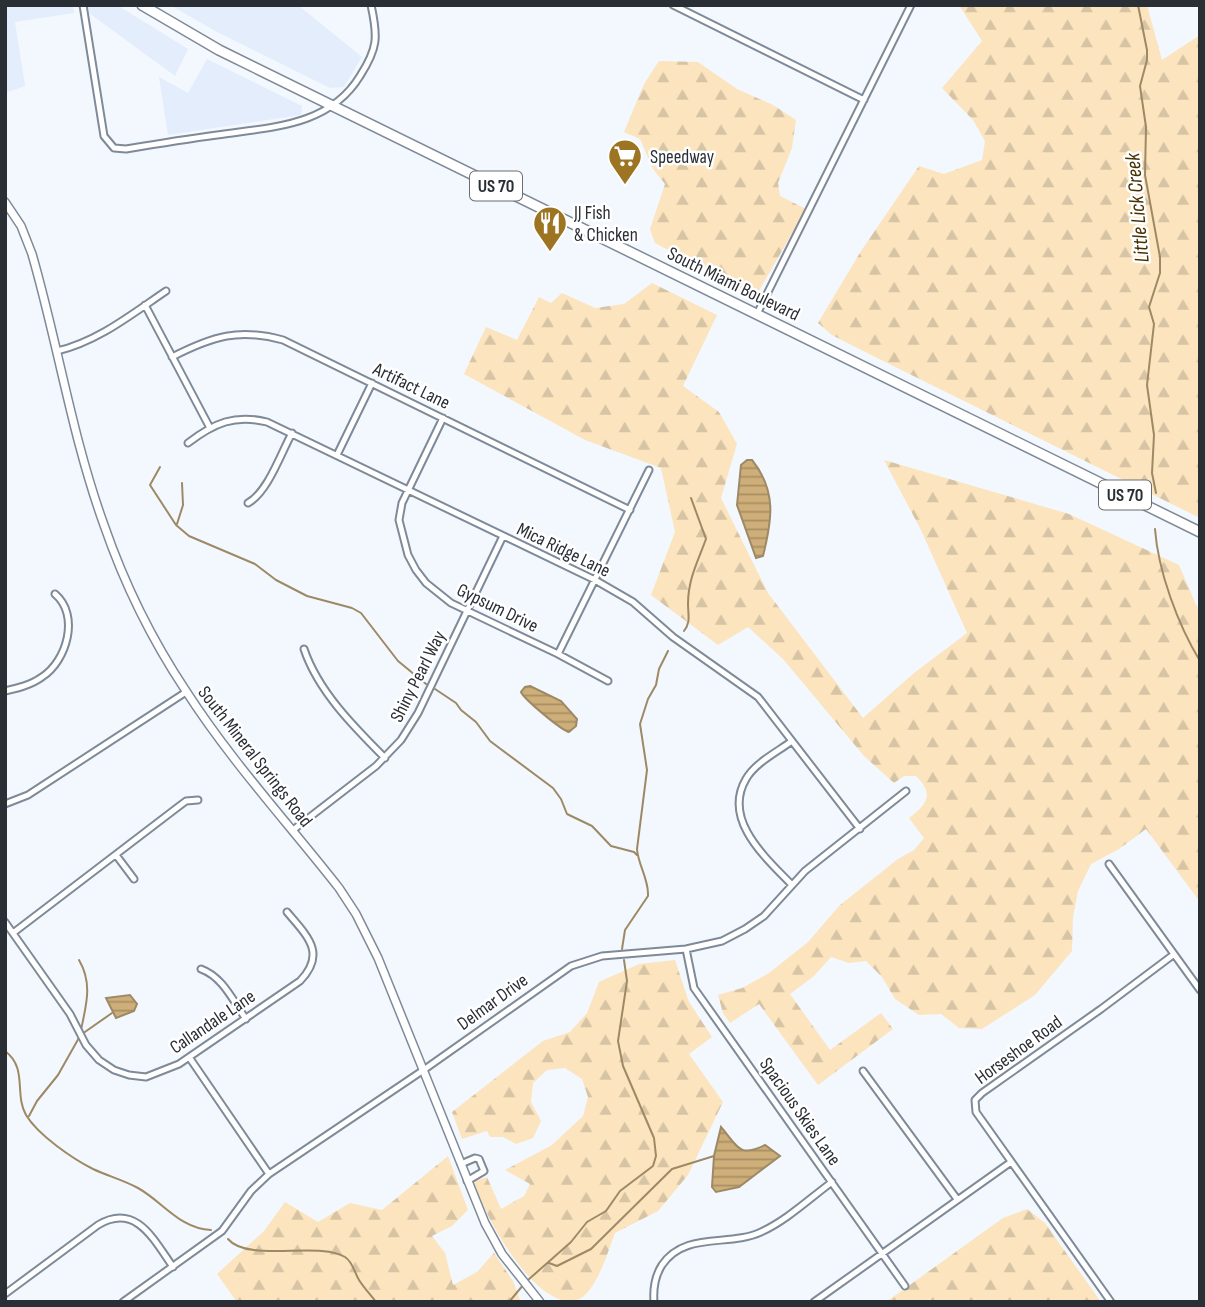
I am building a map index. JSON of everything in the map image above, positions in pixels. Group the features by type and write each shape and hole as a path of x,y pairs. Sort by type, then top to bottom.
{"highway":[{"name":"South Miami Boulevard","path":"142,5 201,41 1200,532"}],"street":[{"path":"83,5 104,136 114,148 126,149 292,124 334,106 352,90 373,54 376,33 372,5"},
{"path":"673,5 864,100"},
{"path":"757,314 911,5"},
{"name":"South Mineral Springs Road","path":"5,202 18,220 28,243 86,469 104,526 138,607 186,692 339,888 362,925 425,1069 481,1215 499,1249 540,1302"},
{"path":"57,351 93,338 166,291"},
{"path":"145,305 210,428"},
{"name":"Artifact Lane","path":"172,357 226,334 265,335 309,351 629,509"},
{"path":"337,455 372,383"},
{"name":"Mica Ridge Lane","path":"188,443 210,428 239,418 267,422 595,580 633,602 673,637 758,697 860,829"},
{"name":"Gypsum Drive","path":"443,418 407,489 399,520 408,555 426,583 450,603 608,681"},
{"path":"248,503 263,489 292,433"},
{"path":"558,654 649,470"},
{"name":"Shiny Pearl Way","path":"293,830 385,758 401,740 418,713 503,537"},
{"path":"5,691 27,685 44,676 65,647 69,621 65,606 55,594"},
{"path":"304,649 315,674 332,699 385,758"},
{"path":"5,804 28,795 186,692"},
{"path":"792,741 750,774 745,780 738,803 740,820 749,836 792,885"},
{"name":"Delmar Drive","path":"123,1302 222,1231 251,1191 269,1174 571,966 602,956 686,949 722,941 745,929 764,916 805,871 906,791"},
{"path":"13,933 178,807 198,800"},
{"path":"116,855 134,879"},
{"path":"1109,864 1200,990"},
{"name":"Callandale Lane","path":"5,922 71,1014 86,1045 99,1060 114,1070 146,1077 179,1064 300,981 310,970 315,958 312,946 286,912"},
{"name":"Spacious Skies Lane","path":"686,949 694,988 905,1286"},
{"name":"Horseshoe Road","path":"1111,1302 976,1112 975,1100 1174,955"},
{"path":"201,969 212,973 219,980 246,1018"},
{"path":"189,1057 269,1174"},
{"path":"863,1071 957,1199"},
{"path":"460,1164 479,1159 484,1171 467,1181"},
{"path":"814,1302 1011,1162"},
{"path":"654,1302 654,1287 660,1269 676,1251 691,1244 741,1239 759,1234 774,1226 832,1182"},
{"path":"5,1294 98,1225 119,1217 141,1224 173,1267"}],"shaded area":[{"path":"5,5 73,5 74,13 15,22 25,86 5,93"},
{"path":"88,5 117,5 188,49 175,76 89,13"},
{"path":"170,5 298,5 362,57 344,87 330,88 217,32"},
{"path":"207,59 302,106 301,115 168,135 159,77 188,93"},
{"path":"752,460 760,472 769,495 769,530 763,556 756,558 737,505 741,465"},
{"path":"530,686 561,701 577,719 576,726 569,732 535,707 521,692"},
{"path":"130,995 137,1004 134,1011 116,1018 106,998"},
{"path":"721,1127 736,1145 744,1150 765,1145 780,1156 739,1187 716,1192 712,1187 714,1156"}],"green space":[{"path":"959,5 1147,5 1162,60 1200,35 1200,518 857,348 832,335 818,323 861,251 919,166 944,174 982,160 985,141 973,120 942,88 982,41"},
{"path":"659,61 698,62 737,89 773,105 796,120 792,148 778,183 780,196 806,209 756,296 655,243 650,229 665,184 653,169 640,139 624,132 644,84"},
{"path":"652,283 717,315 683,386 719,412 737,444 721,498 768,593 863,718 914,673 967,633 921,530 884,460 1069,514 1179,565 1200,614 1200,902 1146,829 1119,849 1091,864 1078,891 1073,917 1072,951 1035,995 982,1029 959,1028 941,1014 919,1015 895,999 882,977 866,961 849,963 831,957 814,976 790,994 830,1050 881,1013 893,1029 818,1085 759,1004 730,1023 723,1013 718,995 742,988 769,973 808,942 840,905 898,859 914,850 924,838 909,818 921,808 927,794 916,776 904,776 894,783 864,756 783,659 748,627 718,645 651,595 675,532 661,468 585,440 464,374 486,327 517,340 539,297 551,303 562,293 595,308 624,304"},
{"path":"675,960 689,1002 712,1037 689,1054 723,1102 688,1175 658,1211 615,1233 595,1282 582,1297 575,1301 559,1299 542,1289 512,1255 488,1215 473,1182 487,1177 501,1209 524,1196 530,1184 505,1170 552,1145 583,1116 588,1097 582,1079 565,1068 547,1070 533,1083 531,1102 541,1121 533,1138 516,1144 503,1137 490,1137 487,1131 462,1139 452,1112 543,1041 570,1032 587,1013 599,982 639,964"},
{"path":"448,1156 468,1210 452,1226 432,1236 445,1253 453,1285 477,1272 494,1253 513,1281 520,1300 518,1302 237,1302 217,1274 264,1231 285,1202 318,1222 350,1203 382,1210"},
{"path":"1027,1209 1045,1223 1101,1302 886,1302 1003,1218"}],"waterway":[{"name":"Little Lick Creek","path":"1138,5 1147,50 1140,86 1146,127 1145,175 1160,257 1160,273 1149,307 1154,324 1147,385 1154,435 1152,473 1156,493"},
{"path":"160,467 150,485 176,525 189,536 255,564 276,580 307,596 361,613 398,661 426,684"},
{"path":"177,524 183,505 182,483"},
{"path":"684,631 688,621 688,595 692,578 706,539 691,498"},
{"name":"Little Lick Creek","path":"1155,529 1160,562 1170,597 1200,661"},
{"path":"622,949 625,930 648,896 637,849 647,770 640,724 668,651"},
{"path":"435,689 456,703 476,722 490,741 553,788 567,814 592,826 611,846 637,855"},
{"path":"79,960 87,986 81,1030"},
{"path":"528,1280 571,1242 587,1222 606,1211 620,1191 653,1166 656,1156 654,1138 623,1066 618,1041 627,981 624,960"},
{"path":"82,1034 112,1013"},
{"path":"29,1116 37,1101 58,1075 80,1036"},
{"path":"5,1051 12,1058 19,1073 21,1099 26,1115 47,1138 85,1165 138,1188 181,1220 211,1230"},
{"path":"549,1263 557,1266 591,1249 672,1169 714,1156"},
{"path":"228,1239 251,1250 319,1251 345,1257 376,1302"},
{"path":"509,1302 524,1284"}],"place":[{"name":"Speedway","path":"625,186"},
{"name":"JJ Fish & Chicken","path":"550,253"}]}
